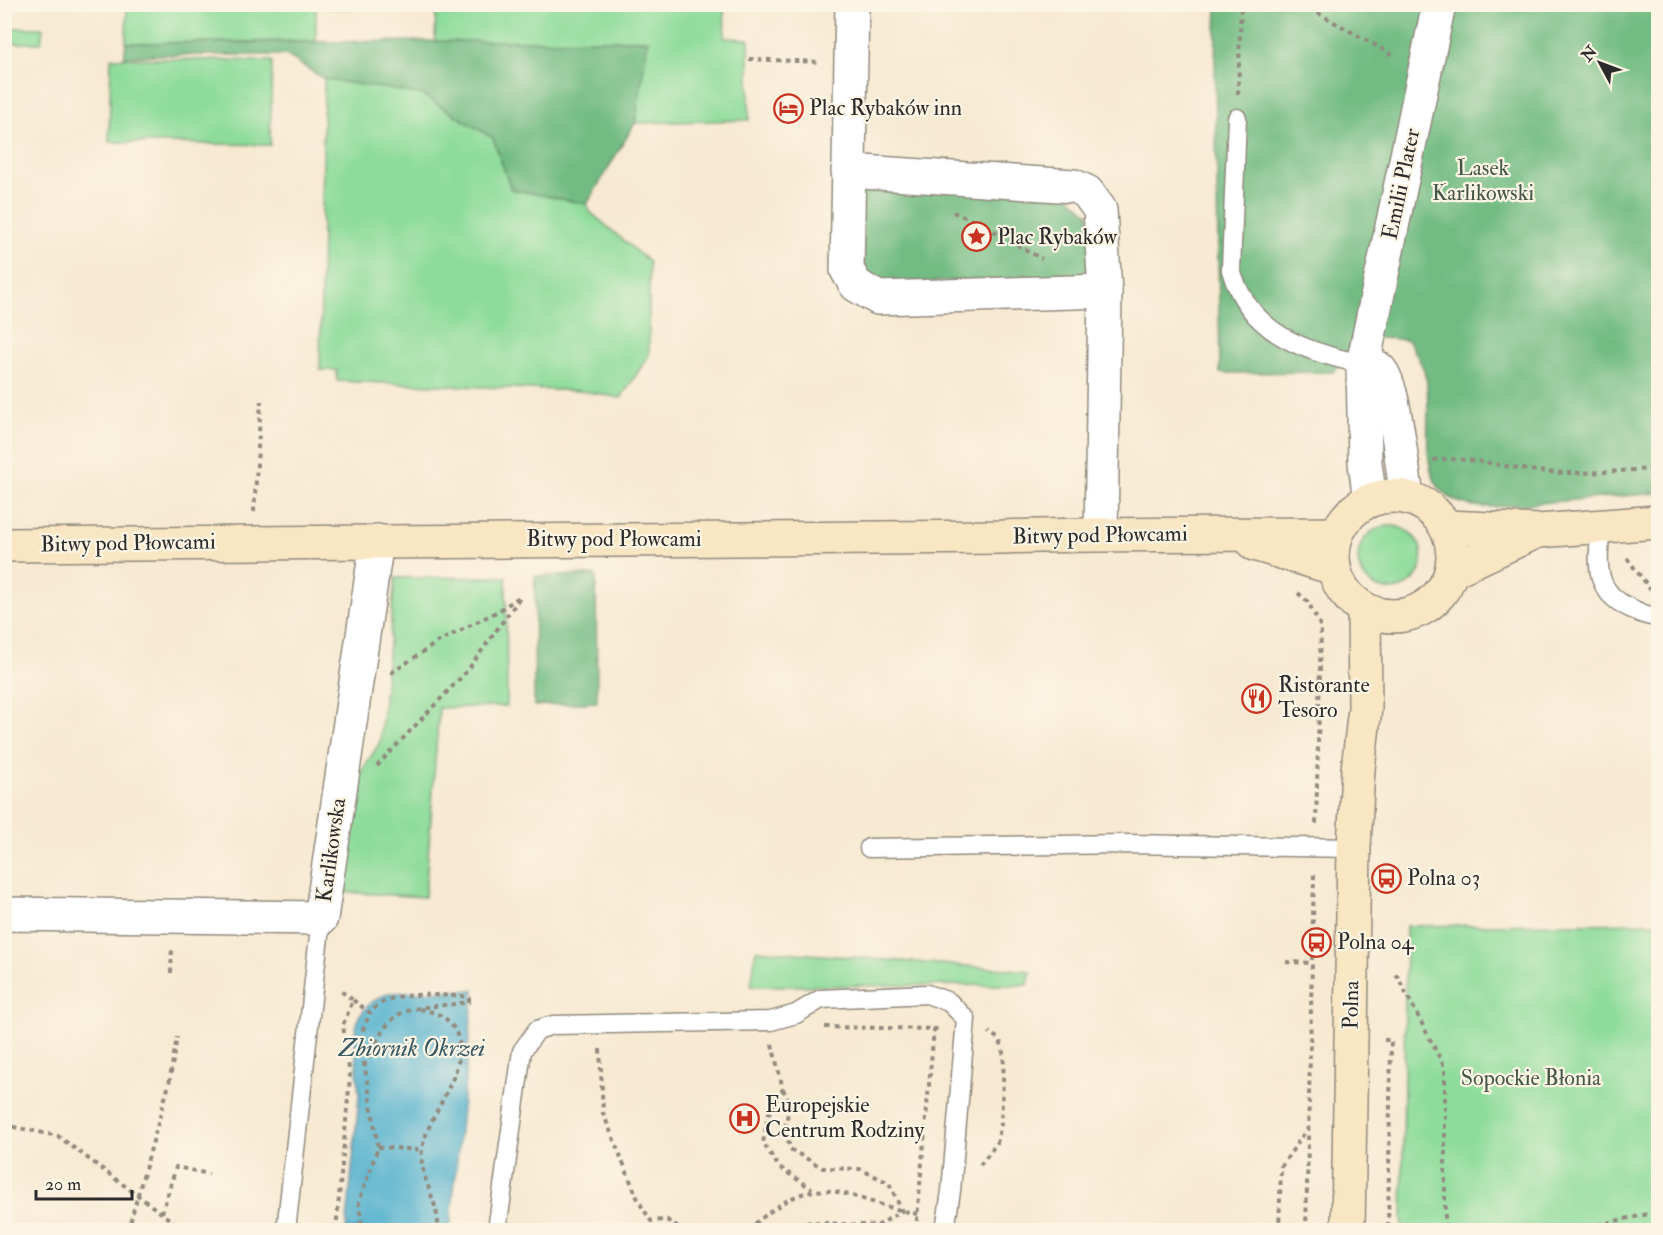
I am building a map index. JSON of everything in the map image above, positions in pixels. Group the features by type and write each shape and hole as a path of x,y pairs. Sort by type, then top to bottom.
{"street":[{"path":"852,4 847,270 856,285 871,296 878,298 1093,292"},
{"name":"Emilii Plater","path":"1370,500 1365,463 1363,364 1439,4"},
{"path":"848,171 1074,186 1082,189 1095,201 1100,210 1093,292 1101,534"},
{"path":"1363,364 1375,365 1382,370 1390,388 1407,496"},
{"path":"1388,495 1407,496 1424,503 1437,513 1447,527 1454,549 1452,571 1445,588 1432,603 1416,612 1398,616 1380,615 1364,610 1344,592 1334,568 1332,551 1336,534 1349,513 1370,500 1388,495"},
{"path":"1447,527 1538,531 1659,522"},
{"path":"1452,571 1538,531"},
{"name":"Bitwy pod Płowcami","path":"4,545 1101,534 1223,536 1336,534"},
{"name":"Bitwy pod Płowcami","path":"1223,536 1334,568"},
{"name":"Karlikowska","path":"4,914 321,918 377,541"},
{"name":"Polna","path":"1348,1230 1354,848 1358,769 1365,708 1364,610"},
{"name":"Polna","path":"1365,708 1398,616"}],"lane":[{"path":"1237,118 1231,270 1236,290 1261,324 1279,335 1331,357 1363,364"},
{"path":"1600,526 1598,560 1600,581 1616,601 1647,616 1659,616"},
{"path":"869,848 1128,844 1354,848"},
{"path":"286,1230 313,971 321,918"},
{"path":"497,1230 522,1051 537,1030 553,1025 763,1021 788,1017 821,999 927,994 949,1002 966,1019 951,1191 945,1230"}],"path":[{"path":"1237,118 1241,4"},
{"path":"1302,4 1425,72"},
{"path":"749,59 851,63"},
{"path":"948,210 979,223 1043,259 1093,292"},
{"path":"254,519 261,401"},
{"path":"1431,461 1451,458 1486,460 1538,471 1659,469"},
{"path":"1627,558 1654,595"},
{"path":"354,692 382,680 438,642 500,610 522,595 467,671 377,766 372,776"},
{"path":"171,973 172,953"},
{"path":"1286,962 1312,963"},
{"path":"313,971 370,1013"},
{"path":"1396,974 1445,1068 1445,1230"},
{"path":"362,1230 359,1202 378,1147 364,1066 362,1032 370,1013 382,1000 393,998 462,996 469,998 469,1002 438,1004 406,1010 392,1018 382,1030 364,1066"},
{"path":"336,1230 350,1077 343,1025 353,1000"},
{"path":"420,1009 446,1018 459,1038 456,1074 447,1096 435,1112 422,1149 423,1169 435,1204 438,1230"},
{"path":"788,1017 802,1027 896,1031 934,1029 916,1230"},
{"path":"763,1021 775,1051 783,1089 790,1104 785,1127 790,1149 823,1168 860,1169 889,1182 902,1211"},
{"path":"600,1024 603,1113 639,1202 651,1221 667,1220 681,1230"},
{"path":"977,1170 997,1143 1001,1124 1004,1057 1000,1040 994,1034 982,1031"},
{"path":"128,1230 170,1084 177,1037"},
{"path":"1388,1230 1391,1040"},
{"path":"783,1089 768,1115 763,1143 780,1167 812,1189 845,1192 918,1214"},
{"path":"4,1125 58,1136 184,1230"},
{"path":"1279,1230 1281,1167 1307,1128 1306,1230"},
{"path":"378,1147 422,1149"},
{"path":"162,1213 176,1167 209,1174"},
{"path":"748,1230 772,1209 812,1189"},
{"path":"791,1230 809,1222 877,1226 902,1211"},
{"path":"1572,1230 1648,1217 1659,1212"}],"green space":[{"path":"326,4 425,5 425,8 326,8"},
{"path":"127,5 316,5 316,41 126,43"},
{"path":"436,5 724,5 725,38 749,39 749,120 635,123 647,40 435,42"},
{"name":"Lasek Karlikowski","path":"1217,5 1658,5 1658,493 1492,507 1464,504 1446,495 1435,481 1429,463 1428,398 1425,372 1408,340 1381,338 1364,341 1357,345 1334,372 1220,373 1215,63"},
{"path":"5,28 43,28 41,43 5,43"},
{"path":"648,40 635,123 587,204 511,189 493,138 421,94 324,79 286,55 124,57 126,43"},
{"path":"111,58 272,61 270,145 109,142"},
{"path":"324,79 421,94 493,138 511,189 587,204 589,211 649,262 649,355 621,398 582,391 337,381 337,370 320,370"},
{"path":"865,185 1068,195 1089,214 1094,258 1082,276 880,284 867,273 864,262 861,191"},
{"path":"1384,526 1396,526 1413,535 1420,546 1422,558 1420,570 1413,581 1396,590 1384,590 1372,585 1363,576 1358,564 1358,552 1363,540 1372,531"},
{"path":"596,575 597,702 534,706 535,576"},
{"path":"506,577 507,706 439,708 425,897 341,892 360,774 380,742 395,578"},
{"name":"Sopockie Błonia","path":"1658,923 1658,1230 1402,1230 1406,926"},
{"path":"756,950 1031,971 1028,985 751,986"}],"water":[{"name":"Zbiornik Okrzei","path":"474,990 450,1230 346,1230 359,1096 354,1035 359,1016 370,1003 388,993"}],"place":[{"name":"Plac Rybaków inn","path":"788,108"},
{"name":"Plac Rybaków","path":"976,237"},
{"name":"Ristorante Tesoro","path":"1257,698"},
{"name":"Polna 03","path":"1386,878"},
{"name":"Polna 04","path":"1316,942"},
{"name":"Europejskie Centrum Rodziny","path":"744,1118"}]}
